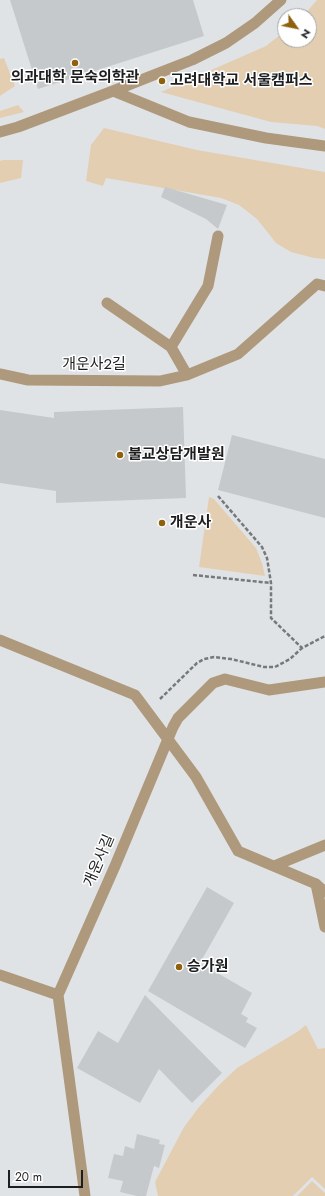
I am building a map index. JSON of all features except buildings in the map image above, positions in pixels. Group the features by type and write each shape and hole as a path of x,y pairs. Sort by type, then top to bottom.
{"street":[{"path":"0,132 18,127 113,92 192,60 226,43 255,23 282,0"},
{"path":"113,92 189,122 266,138 325,146"},
{"path":"171,347 208,286 218,236"},
{"name":"개운사2길","path":"0,374 28,380 160,380 187,375 238,354 317,284 325,286"},
{"path":"107,303 171,347 187,375"},
{"path":"0,640 135,696 196,777 238,851 316,884 325,892"},
{"name":"개운사길","path":"58,995 115,866 167,739 178,718 213,683 225,680 269,690 325,682"},
{"path":"274,866 325,845"},
{"path":"316,884 325,927"},
{"path":"0,975 58,995 84,1196"}],"path":[{"path":"218,496 262,547 266,558 271,583 271,618 302,648 325,636"},
{"path":"193,575 271,583"}],"shaded area":[{"path":"317,0 325,0 325,129 317,126 271,122 161,92 266,46 277,37 277,48 317,48 317,8 310,8"},
{"path":"4,58 15,86 0,96 0,59"},
{"path":"18,105 24,112 0,118 0,111"},
{"path":"104,128 197,150 325,172 325,259 314,258 291,252 276,243 257,219 239,205 221,198 106,178 103,186 86,181 91,145"},
{"path":"23,160 21,178 0,183 0,161"},
{"path":"209,497 214,499 256,548 265,576 199,567"},
{"path":"306,1025 318,1049 325,1048 325,1189 312,1177 293,1196 158,1196 155,1182 184,1127 199,1107 237,1068"},
{"path":"312,1181 325,1193 325,1196 297,1196"}],"place":[{"name":"의과대학 문숙의학관","path":"75,63"},
{"name":"고려대학교 서울캠퍼스","path":"162,81"},
{"name":"불교상담개발원","path":"120,455"},
{"name":"개운사","path":"162,523"},
{"name":"승가원","path":"179,967"}]}
